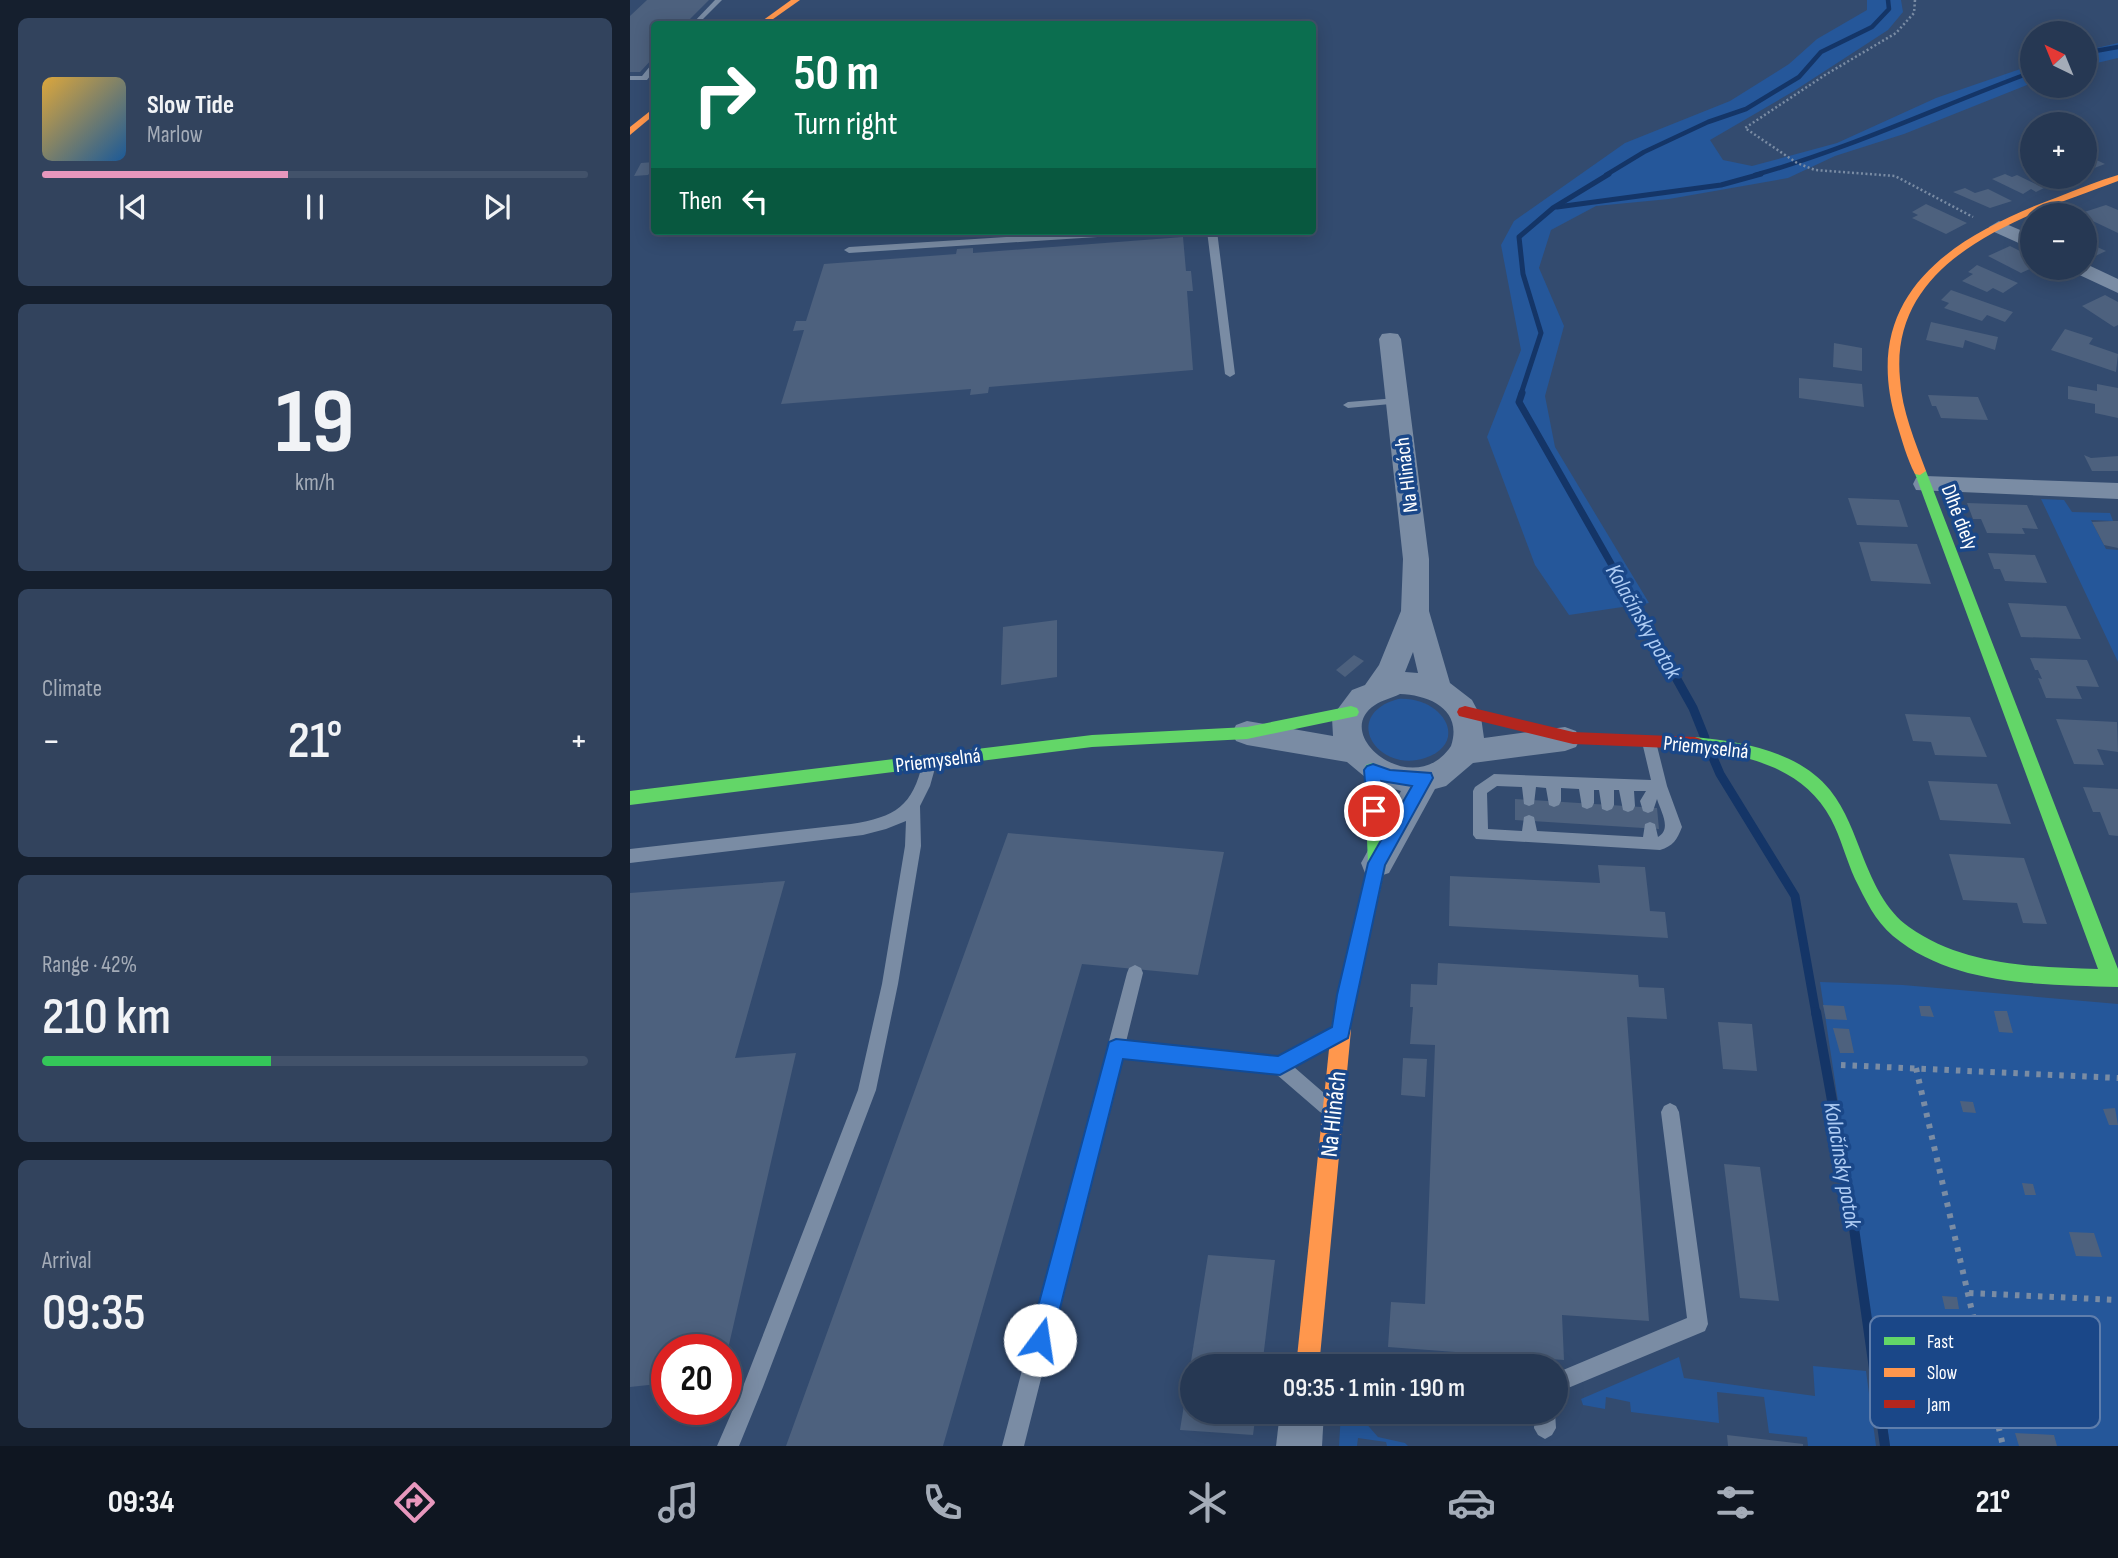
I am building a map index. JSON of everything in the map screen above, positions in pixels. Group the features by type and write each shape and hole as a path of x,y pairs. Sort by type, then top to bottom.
{"street":[{"path":"766,21 796,0"},
{"path":"630,132 651,114"},
{"name":"Dlhé diely","path":"2115,978 1903,425 1890,369 1894,329 1912,292 1932,268 1971,240 1997,227 2118,177"},
{"path":"1997,227 2020,238"},
{"path":"2097,276 2118,287"},
{"name":"Na Hlinách","path":"1390,339 1416,559 1415,611 1437,688"},
{"path":"1925,484 2118,491"},
{"name":"Na Hlinách","path":"1378,688 1392,669 1415,611"},
{"path":"1362,761 1347,738 1347,725 1351,712 1362,698 1378,688 1397,683 1437,688"},
{"name":"Priemyselná","path":"1437,688 1453,698 1465,712 1573,738"},
{"name":"Priemyselná","path":"630,798 1130,737 1247,733 1351,712"},
{"path":"1465,712 1470,725 1465,752"},
{"name":"Priemyselná","path":"1247,733 1362,761 1389,777 1407,780 1442,772 1455,764 1465,752 1573,738 1721,746 1762,753 1797,771 1818,788 1842,820 1869,895 1885,916 1913,941 1943,958 1978,968 2024,974 2115,978"},
{"name":"Na Hlinách","path":"1362,761 1377,863"},
{"name":"Na Hlinách","path":"1308,1354 1346,995 1377,863 1425,778"},
{"path":"1299,1446 1302,1424"}],"lane":[{"path":"698,21 719,0"},
{"path":"630,78 644,78 651,70"},
{"path":"849,250 1082,235"},
{"path":"1213,235 1230,374"},
{"path":"1348,405 1397,401"},
{"path":"1649,742 1674,827 1670,838 1660,844 1650,835 1631,834 1589,832 1556,839 1481,835 1480,791 1494,780 1660,786"},
{"path":"630,856 875,825 898,818 914,804 926,780 930,761"},
{"path":"1528,781 1529,800"},
{"path":"1553,782 1554,801"},
{"path":"1586,784 1587,803"},
{"path":"1606,784 1607,805"},
{"path":"1626,785 1628,806"},
{"path":"1648,807 1647,801 1660,786"},
{"path":"728,1446 754,1387 867,1090 890,984 913,846 914,804"},
{"path":"1529,821 1530,838"},
{"path":"1555,822 1556,839"},
{"path":"1013,1446 1135,973"},
{"path":"1116,1049 1280,1066 1341,1032"},
{"path":"1280,1066 1333,1113"},
{"path":"1568,1378 1698,1324 1671,1112"}],"path":[{"path":"1915,0 1914,13 1896,33 1815,81 1745,128 1797,163 1815,170 1895,176 1997,227"},
{"path":"1841,1065 2118,1078"},
{"path":"1916,1068 1973,1316"},
{"path":"1968,1293 2118,1300"},
{"path":"1999,1428 2003,1446"}],"shaded area":[{"path":"1867,0 1901,0 1903,12 1888,30 1794,91 1710,140 1723,160 1752,166 1837,143 1936,98 2020,69 2020,88 1904,134 1835,156 1788,178 1669,199 1596,206 1551,230 1539,268 1564,326 1545,396 1555,447 1649,603 1569,615 1535,565 1487,437 1521,350 1501,245 1514,221 1625,143 1730,101 1789,64 1817,39 1867,10"},
{"path":"2118,43 2118,58 2097,63 2097,48"},
{"path":"2041,499 2064,500 2072,512 2110,513 2113,521 2091,520 2106,549 2118,550 2118,662"},
{"path":"1398,699 1414,700 1438,712 1445,721 1448,732 1446,742 1439,751 1425,758 1408,761 1392,758 1380,751 1368,729 1371,717 1381,707"},
{"path":"1820,982 1903,985 2118,1004 2118,1446 1890,1446 1887,1428 2100,1428 2100,1316 1870,1316"},
{"path":"1679,1357 1684,1378 1815,1396 1813,1366 1866,1371 1870,1428 1874,1428 1876,1446 1808,1446 1807,1437 1769,1433 1764,1397 1717,1392 1719,1423 1631,1412 1630,1402 1606,1397 1605,1409 1583,1405 1581,1399"},
{"path":"1340,1424 1367,1424 1378,1437 1408,1446 1387,1446 1386,1442 1358,1438 1357,1446 1339,1446"}],"building":[{"path":"647,0 709,0 688,21 651,21 651,60 640,72 630,72 630,16"},
{"path":"651,162 651,172 648,175 634,176 641,163"},
{"path":"2005,174 2012,177 2017,175 2020,176 2020,189 2031,189 2023,194 1992,179"},
{"path":"1965,188 1975,193 1988,189 2012,201 1990,208 1953,192"},
{"path":"1926,204 1967,223 1946,234 1912,218 1918,215 1912,212"},
{"path":"2106,205 2118,210 2118,233 2097,223 2097,208"},
{"path":"1183,237 1186,271 1191,271 1193,291 1187,291 1193,370 989,387 988,393 970,395 971,389 781,404 804,330 793,331 796,321 806,321 824,264 956,254 957,249 973,248 973,253"},
{"path":"2010,246 2020,251 2020,272 1988,256"},
{"path":"2097,247 2106,251 2097,255"},
{"path":"1977,265 2018,283 2003,293 1993,288 1987,292 1962,281 1973,274 1968,272"},
{"path":"1951,290 2013,312 2005,322 1987,315 1982,321 1944,308 1949,303 1941,300"},
{"path":"2105,295 2118,302 2118,325 2114,327 2082,306"},
{"path":"1931,322 1998,337 1995,350 1965,340 1963,348 1926,340"},
{"path":"2065,329 2093,338 2089,344 2118,354 2116,372 2051,350"},
{"path":"1834,343 1862,348 1862,371 1833,367"},
{"path":"1799,378 1862,384 1864,407 1799,398"},
{"path":"2097,384 2118,388 2118,418 2095,413 2095,404 2068,399 2068,386 2097,391"},
{"path":"1928,395 1978,397 1988,420 1941,418"},
{"path":"2084,455 2091,458 2118,456 2118,471 2092,471"},
{"path":"1848,498 1899,500 1908,527 1857,525"},
{"path":"1967,503 2027,505 2038,529 2022,528 2025,534 1987,533 1981,519 1973,519"},
{"path":"2118,521 2118,548 2104,545 2092,522"},
{"path":"1859,542 1917,544 1931,584 1871,581"},
{"path":"1988,553 2035,555 2047,583 2005,581 2000,569 1994,569"},
{"path":"2008,603 2066,606 2081,639 2021,637"},
{"path":"1057,620 1057,677 1001,685 1003,627"},
{"path":"1354,655 1364,661 1345,677 1336,670"},
{"path":"2030,658 2087,660 2099,687 2076,686 2082,699 2046,698 2038,678 2042,679"},
{"path":"1905,714 1970,717 1987,757 1935,755 1931,742 1913,741"},
{"path":"2056,719 2117,722 2118,752 2097,749 2104,765 2074,764"},
{"path":"1928,781 1997,784 2011,824 1940,820"},
{"path":"2083,787 2118,789 2118,836 2109,835 2100,812 2093,812"},
{"path":"1515,799 1657,808 1659,829 1515,820"},
{"path":"1008,833 1224,852 1198,975 1082,964 943,1446 786,1446"},
{"path":"1949,854 2024,858 2047,924 2023,923 2017,903 1963,900"},
{"path":"1598,865 1645,867 1650,911 1665,912 1668,938 1449,926 1450,876 1600,883"},
{"path":"785,881 735,1058 796,1053 731,1334 651,1334 651,1385 630,1387 630,893"},
{"path":"1438,963 1638,975 1639,987 1664,988 1667,1019 1627,1017 1649,1321 1562,1315 1564,1354 1483,1354 1388,1347 1391,1302 1425,1304 1435,1045 1410,1044 1413,1007 1410,1007 1411,984 1437,985"},
{"path":"1823,1005 1844,1006 1847,1020 1826,1019"},
{"path":"1919,1006 1930,1006 1934,1017 1921,1016"},
{"path":"1994,1011 2007,1011 2013,1033 1999,1032"},
{"path":"1718,1022 1752,1024 1757,1071 1723,1069"},
{"path":"1833,1028 1849,1029 1854,1053 1840,1053"},
{"path":"1403,1058 1427,1059 1425,1097 1401,1095"},
{"path":"1960,1101 1973,1102 1976,1113 1963,1112"},
{"path":"2115,1108 2118,1125 2109,1125 2103,1109"},
{"path":"1724,1164 1760,1167 1779,1301 1740,1298"},
{"path":"2022,1183 2033,1184 2036,1195 2025,1195"},
{"path":"2069,1232 2094,1233 2102,1257 2076,1256"},
{"path":"1208,1255 1275,1260 1264,1354 1192,1354"},
{"path":"1942,1296 1957,1297 1959,1309 1945,1309"},
{"path":"1181,1424 1254,1424 1253,1435 1180,1430"},
{"path":"2015,1433 2054,1435 2057,1446 2019,1446"},
{"path":"1727,1435 1803,1444 1803,1446 1728,1446"}],"waterway":[{"name":"Kolačínsky potok","path":"1606,175 1644,152 1708,122 1746,109 1799,77 1821,52 1872,27 1889,9 1888,0"},
{"path":"2097,51 2118,47"},
{"path":"1755,175 1860,140 2020,77"},
{"name":"Kolačínsky potok","path":"1521,394 1541,333 1523,274 1519,237 1553,208 1609,174"},
{"path":"1557,207 1721,185 1761,174"},
{"name":"Kolačínsky potok","path":"1522,393 1519,402 1671,669"},
{"name":"Kolačínsky potok","path":"1670,667 1693,708 1705,738"},
{"name":"Kolačínsky potok","path":"1711,753 1720,774 1795,896 1816,1014"},
{"name":"Kolačínsky potok","path":"1816,1012 1850,1200 1870,1341"},
{"name":"Kolačínsky potok","path":"1882,1428 1885,1446"}],"traffic: fast":[{"path":"1920,471 2111,978"},
{"path":"630,798 1092,741 1247,733 1351,712"},
{"path":"1695,743 1736,749 1776,760 1810,781 1836,813 1875,900 1896,927 1927,948 1952,959 2006,971 2118,978"},
{"path":"1341,1030 1346,995 1377,863 1372,770"}],"traffic: slow":[{"path":"766,21 796,0"},
{"path":"630,132 651,114"},
{"path":"1920,471 1898,407 1893,367 1899,326 1915,292 1940,264 1971,241 2044,205 2118,178"},
{"path":"1308,1354 1341,1030"}],"traffic: jam":[{"path":"1465,712 1573,738 1695,743"}],"route":[{"path":"1040,1340 1116,1049 1280,1066 1341,1032 1346,995 1377,863 1425,778 1407,780 1389,777 1373,770 1374,811"}]}
